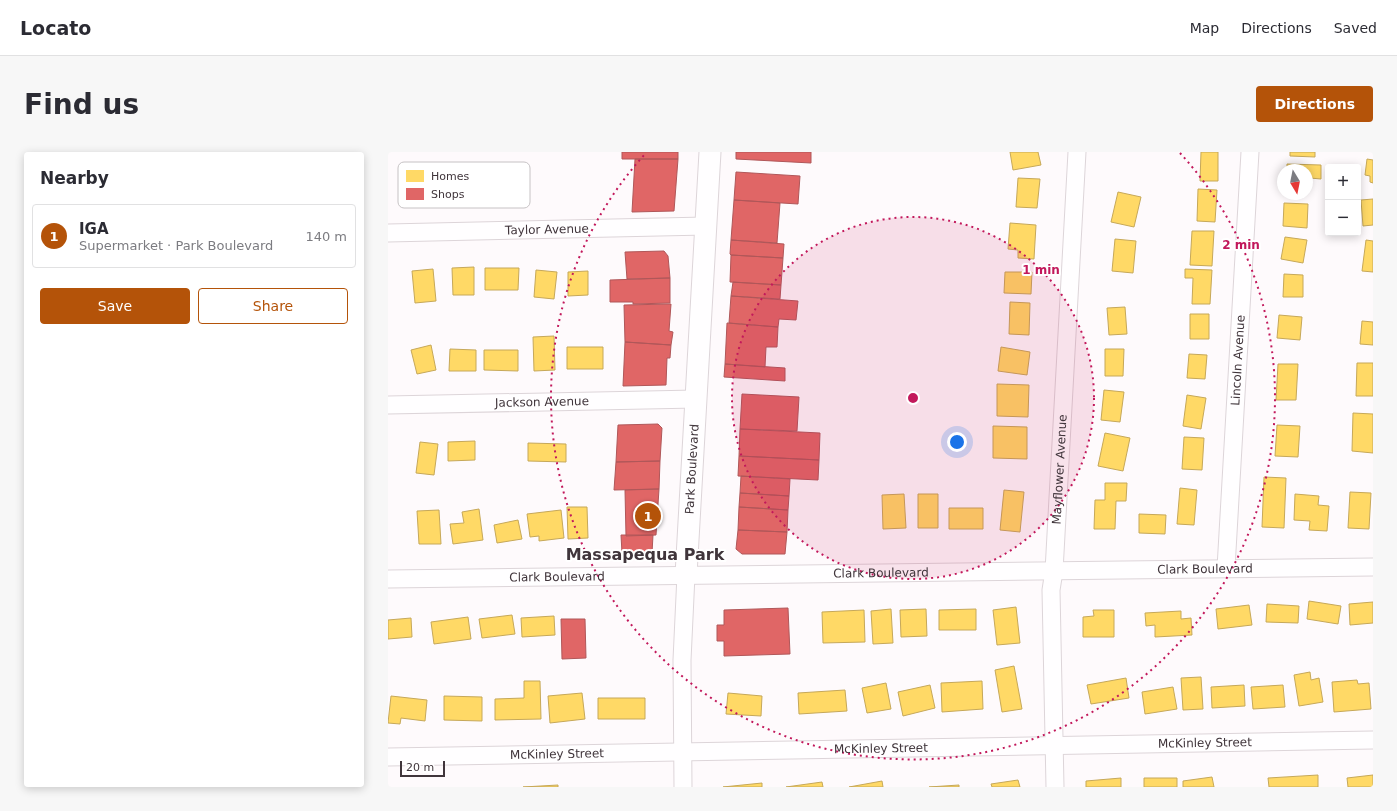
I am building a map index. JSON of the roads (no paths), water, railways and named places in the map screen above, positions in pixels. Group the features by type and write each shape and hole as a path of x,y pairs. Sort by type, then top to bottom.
{"main road":[{"name":"Park Boulevard","path":"686,575 710,152"}],"street":[{"name":"Mayflower Avenue","path":"1055,787 1051,590 1054,571 1077,152"},
{"name":"Lincoln Avenue","path":"1226,568 1250,152"},
{"name":"Taylor Avenue","path":"388,233 706,226"},
{"name":"Jackson Avenue","path":"388,405 696,400"},
{"name":"Clark Boulevard","path":"388,579 1373,567"},
{"name":"Park Boulevard","path":"683,787 682,660 686,575"},
{"name":"McKinley Street","path":"388,757 1373,740"}],"place":[{"name":"IGA","path":"648,516"}],"district":[{"name":"Massapequa Park","path":"645,554"}]}
